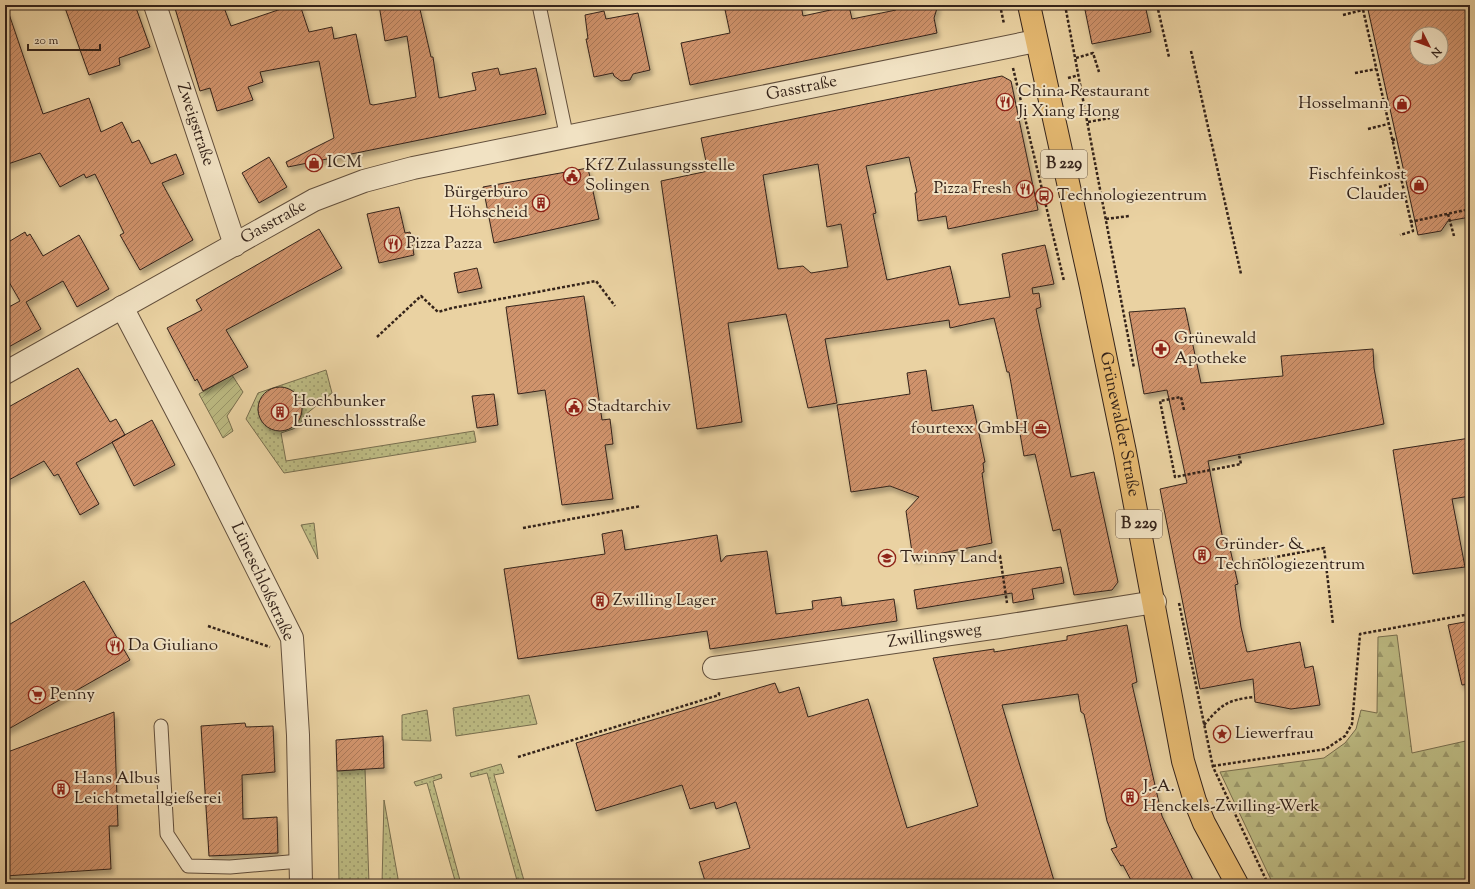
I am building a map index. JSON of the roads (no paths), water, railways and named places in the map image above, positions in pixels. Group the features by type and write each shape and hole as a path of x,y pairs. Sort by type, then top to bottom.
{"main road":[{"name":"Grünewalder Straße","path":"1029,5 1092,287 1187,774 1195,801 1212,839 1237,884"}],"street":[{"name":"Zweigstraße","path":"155,5 235,244"},
{"name":"Gasstraße","path":"5,373 314,200 364,181 413,168 567,138 1036,41"},
{"name":"Lüneschloßstraße","path":"122,307 208,471 292,638 298,735 301,884"},
{"name":"Zwillingsweg","path":"714,668 1011,626 1154,602"}],"lane":[{"path":"539,5 567,138"},
{"path":"161,726 167,834 188,866 230,867 300,861"}],"place":[{"name":"China-Restaurant Ji Xiang Hong","path":"1005,102"},
{"name":"Hosselmann","path":"1402,104"},
{"name":"ICM","path":"314,163"},
{"name":"KfZ Zulassungsstelle Solingen","path":"572,176"},
{"name":"Fischfeinkost Clauder","path":"1419,185"},
{"name":"Pizza Fresh","path":"1025,189"},
{"name":"Technologiezentrum","path":"1044,196"},
{"name":"Bürgerbüro Höhscheid","path":"541,203"},
{"name":"Pizza Pazza","path":"393,244"},
{"name":"Grünewald Apotheke","path":"1161,349"},
{"name":"Stadtarchiv","path":"574,407"},
{"name":"Hochbunker Lüneschlossstraße","path":"280,412"},
{"name":"fourtexx GmbH","path":"1041,429"},
{"name":"Gründer- & Technologiezentrum","path":"1202,555"},
{"name":"Twinny Land","path":"887,558"},
{"name":"Zwilling Lager","path":"600,601"},
{"name":"Da Giuliano","path":"115,646"},
{"name":"Penny","path":"37,695"},
{"name":"Liewerfrau","path":"1222,734"},
{"name":"Hans Albus Leichtmetallgießerei","path":"61,789"},
{"name":"J.-A. Henckels-Zwilling-Werk","path":"1130,797"}]}
